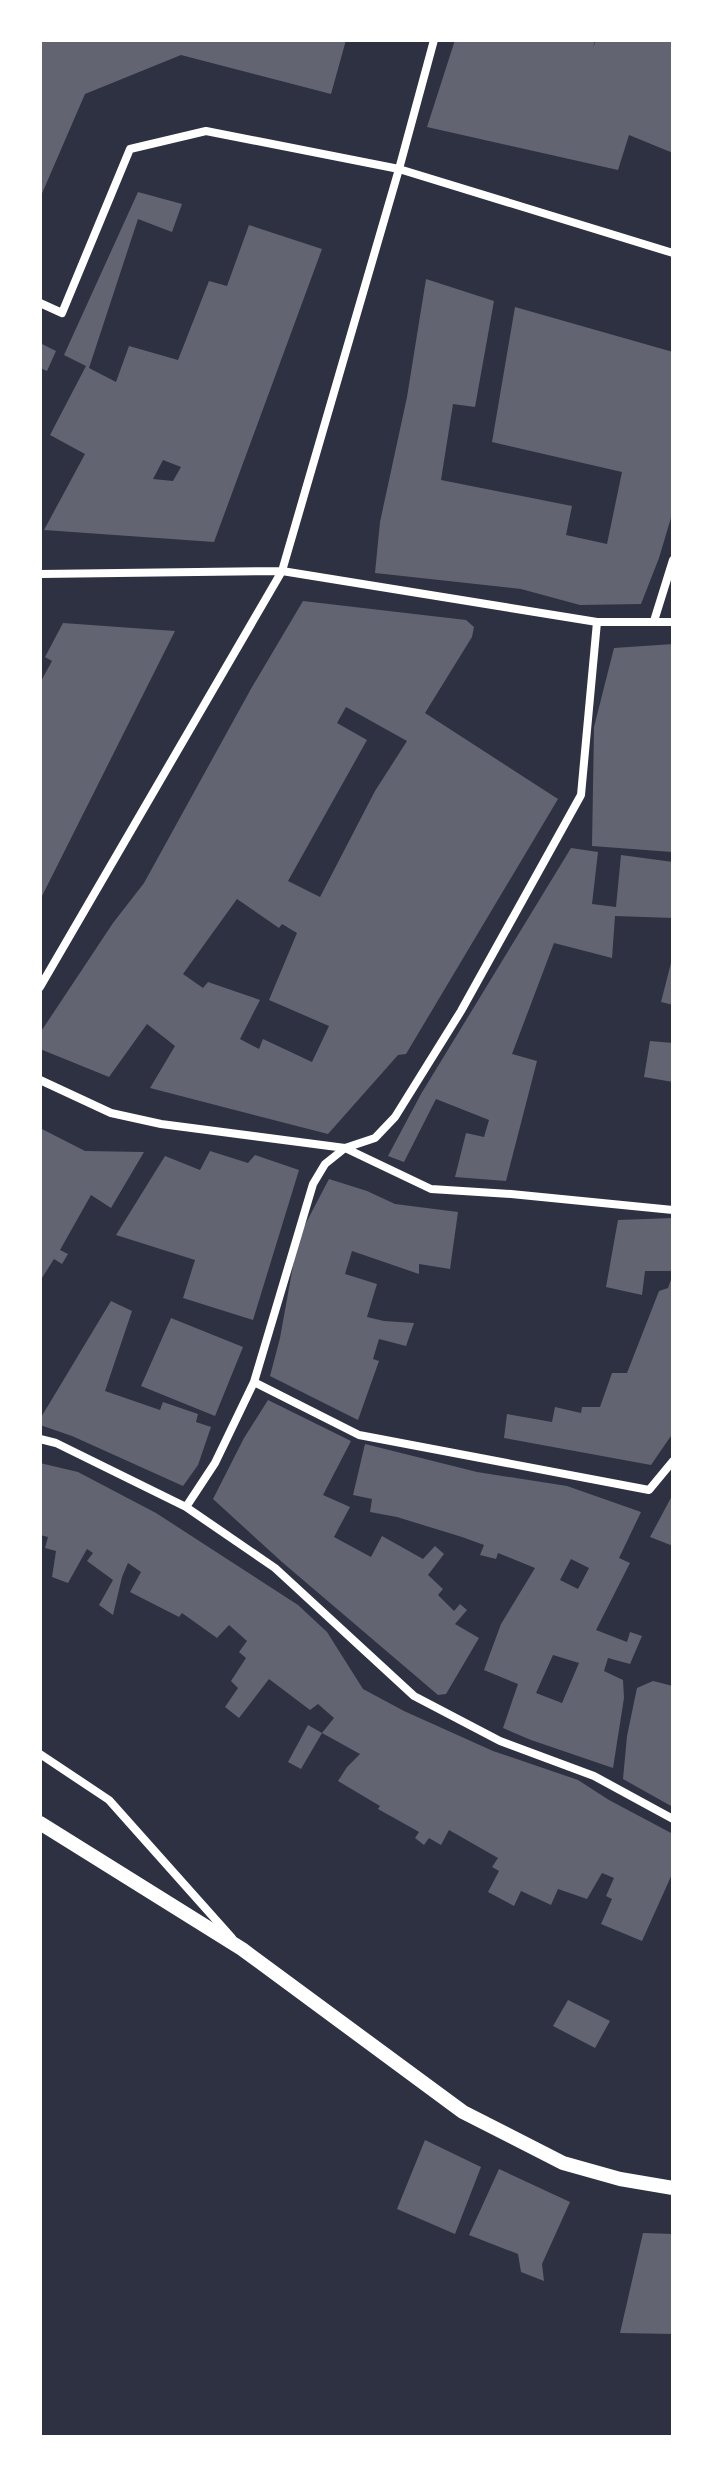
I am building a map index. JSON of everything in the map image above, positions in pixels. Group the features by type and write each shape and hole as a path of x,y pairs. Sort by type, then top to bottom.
{"street":[{"path":"40,987 282,571 434,40"},
{"path":"40,303 62,313 130,149 206,131 399,169 673,253"},
{"path":"654,621 673,560"},
{"path":"40,566 57,575"},
{"path":"40,574 282,571 597,622 673,622"},
{"path":"40,580 57,575"},
{"path":"186,1507 215,1463 254,1382 313,1184 325,1164 345,1148 375,1138 395,1117 461,1011 581,795 597,622"},
{"path":"40,1080 111,1113 161,1124 345,1148 431,1189 673,1210"},
{"path":"254,1382 359,1435 649,1490 673,1461"},
{"path":"40,1439 56,1443 186,1507 275,1568 414,1696 500,1741 594,1776 673,1819"},
{"path":"40,1754 109,1800 242,1949"},
{"path":"40,1823 242,1949 463,2112 563,2163 620,2179 673,2188"}],"building":[{"path":"40,40 346,40 331,94 181,55 85,94 40,198"},
{"path":"455,40 595,40 593,48 596,40 673,40 673,153 629,135 618,170 427,127"},
{"path":"138,192 182,204 172,232 138,219 89,368 116,382 129,346 178,360 209,281 227,286 249,225 322,249 214,542 44,530 85,454 50,435 86,366 64,355","holes":["163,460 181,467 173,481 153,479"]},
{"path":"426,279 494,301 475,407 453,404 441,480 572,506 566,535 607,544 622,472 492,442 515,307 673,352 673,511 641,604 580,605 521,589 375,573 380,522 407,397"},
{"path":"40,343 56,351 47,371 40,368"},
{"path":"303,601 466,620 474,627 472,637 425,713 558,799 406,1054 398,1055 328,1134 150,1088 175,1046 147,1024 109,1077 40,1049 40,1033 113,923 144,883","holes":["346,707 407,741 375,791 320,897 288,881 367,740 337,723","237,899 279,928 282,924 297,933 269,1000 329,1026 312,1062 263,1039 259,1049 240,1039 260,1000 208,982 203,988 183,974"]},
{"path":"63,623 175,631 40,900 40,683 52,661 45,657"},
{"path":"673,644 672,852 592,846 594,727 614,648"},
{"path":"571,848 598,852 592,904 616,907 621,855 673,862 673,918 615,916 612,958 554,943 512,1054 537,1061 506,1181 455,1177 466,1133 484,1137 489,1120 436,1099 404,1162 388,1156 421,1094"},
{"path":"673,959 673,1005 661,1002"},
{"path":"650,1041 673,1043 673,1082 644,1077"},
{"path":"40,1128 85,1151 144,1152 111,1208 91,1195 60,1250 68,1254 62,1264 54,1259 40,1281"},
{"path":"210,1151 248,1163 255,1155 299,1170 253,1320 183,1298 195,1260 116,1235 165,1156 200,1170"},
{"path":"329,1179 395,1204 458,1212 450,1269 419,1264 419,1274 352,1251 345,1274 377,1284 367,1317 414,1323 406,1346 379,1339 373,1359 379,1361 358,1420 270,1376 298,1238"},
{"path":"673,1218 673,1271 645,1271 642,1295 606,1287 618,1220"},
{"path":"673,1274 673,1433 651,1465 504,1438 507,1414 552,1422 555,1407 581,1413 582,1407 600,1407 612,1373 627,1373 659,1291 668,1288"},
{"path":"111,1301 132,1311 105,1391 160,1410 163,1402 198,1414 196,1422 211,1427 198,1465 183,1486 72,1436 40,1425 40,1419"},
{"path":"171,1318 243,1347 215,1416 141,1386"},
{"path":"268,1400 351,1441 323,1495 350,1507 334,1537 371,1557 382,1536 423,1559 435,1546 444,1554 428,1575 443,1589 438,1595 454,1611 460,1604 467,1610 455,1624 479,1638 446,1694 438,1695 213,1499 244,1438"},
{"path":"365,1444 477,1472 567,1486 641,1512 619,1558 630,1563 596,1630 627,1642 630,1632 642,1636 630,1664 608,1658 604,1671 623,1680 624,1698 613,1768 503,1728 518,1684 484,1670 501,1624 535,1568 498,1553 496,1559 480,1555 484,1545 462,1537 370,1512 372,1499 353,1495","holes":["571,1559 589,1568 578,1589 560,1580","553,1655 579,1663 562,1703 536,1693"]},
{"path":"40,1463 78,1472 156,1513 298,1605 327,1632 363,1689 493,1751 578,1780 673,1834 673,1872 642,1941 601,1924 612,1899 606,1896 614,1878 602,1873 587,1899 558,1889 551,1905 521,1891 514,1906 488,1892 499,1871 492,1867 498,1858 449,1830 441,1845 429,1838 424,1845 415,1838 419,1832 338,1781 360,1754 322,1733 334,1718 318,1704 310,1710 269,1679 239,1718 225,1707 238,1688 231,1681 246,1658 239,1652 247,1641 229,1625 217,1638 182,1613 179,1617 130,1592 141,1572 128,1563 113,1615 99,1605 113,1580 87,1561 93,1553 87,1549 68,1583 52,1577 56,1551 45,1548 48,1537 40,1535"},
{"path":"673,1494 673,1546 650,1537"},
{"path":"653,1681 673,1686 671,1806 623,1779 627,1736 637,1688"},
{"path":"308,1725 322,1733 301,1769 288,1762"},
{"path":"568,2000 610,2021 595,2048 553,2026"},
{"path":"425,2140 481,2167 455,2234 397,2209"},
{"path":"499,2169 570,2202 542,2264 544,2281 521,2272 518,2254 469,2235"},
{"path":"643,2233 673,2234 673,2334 620,2333"}]}
